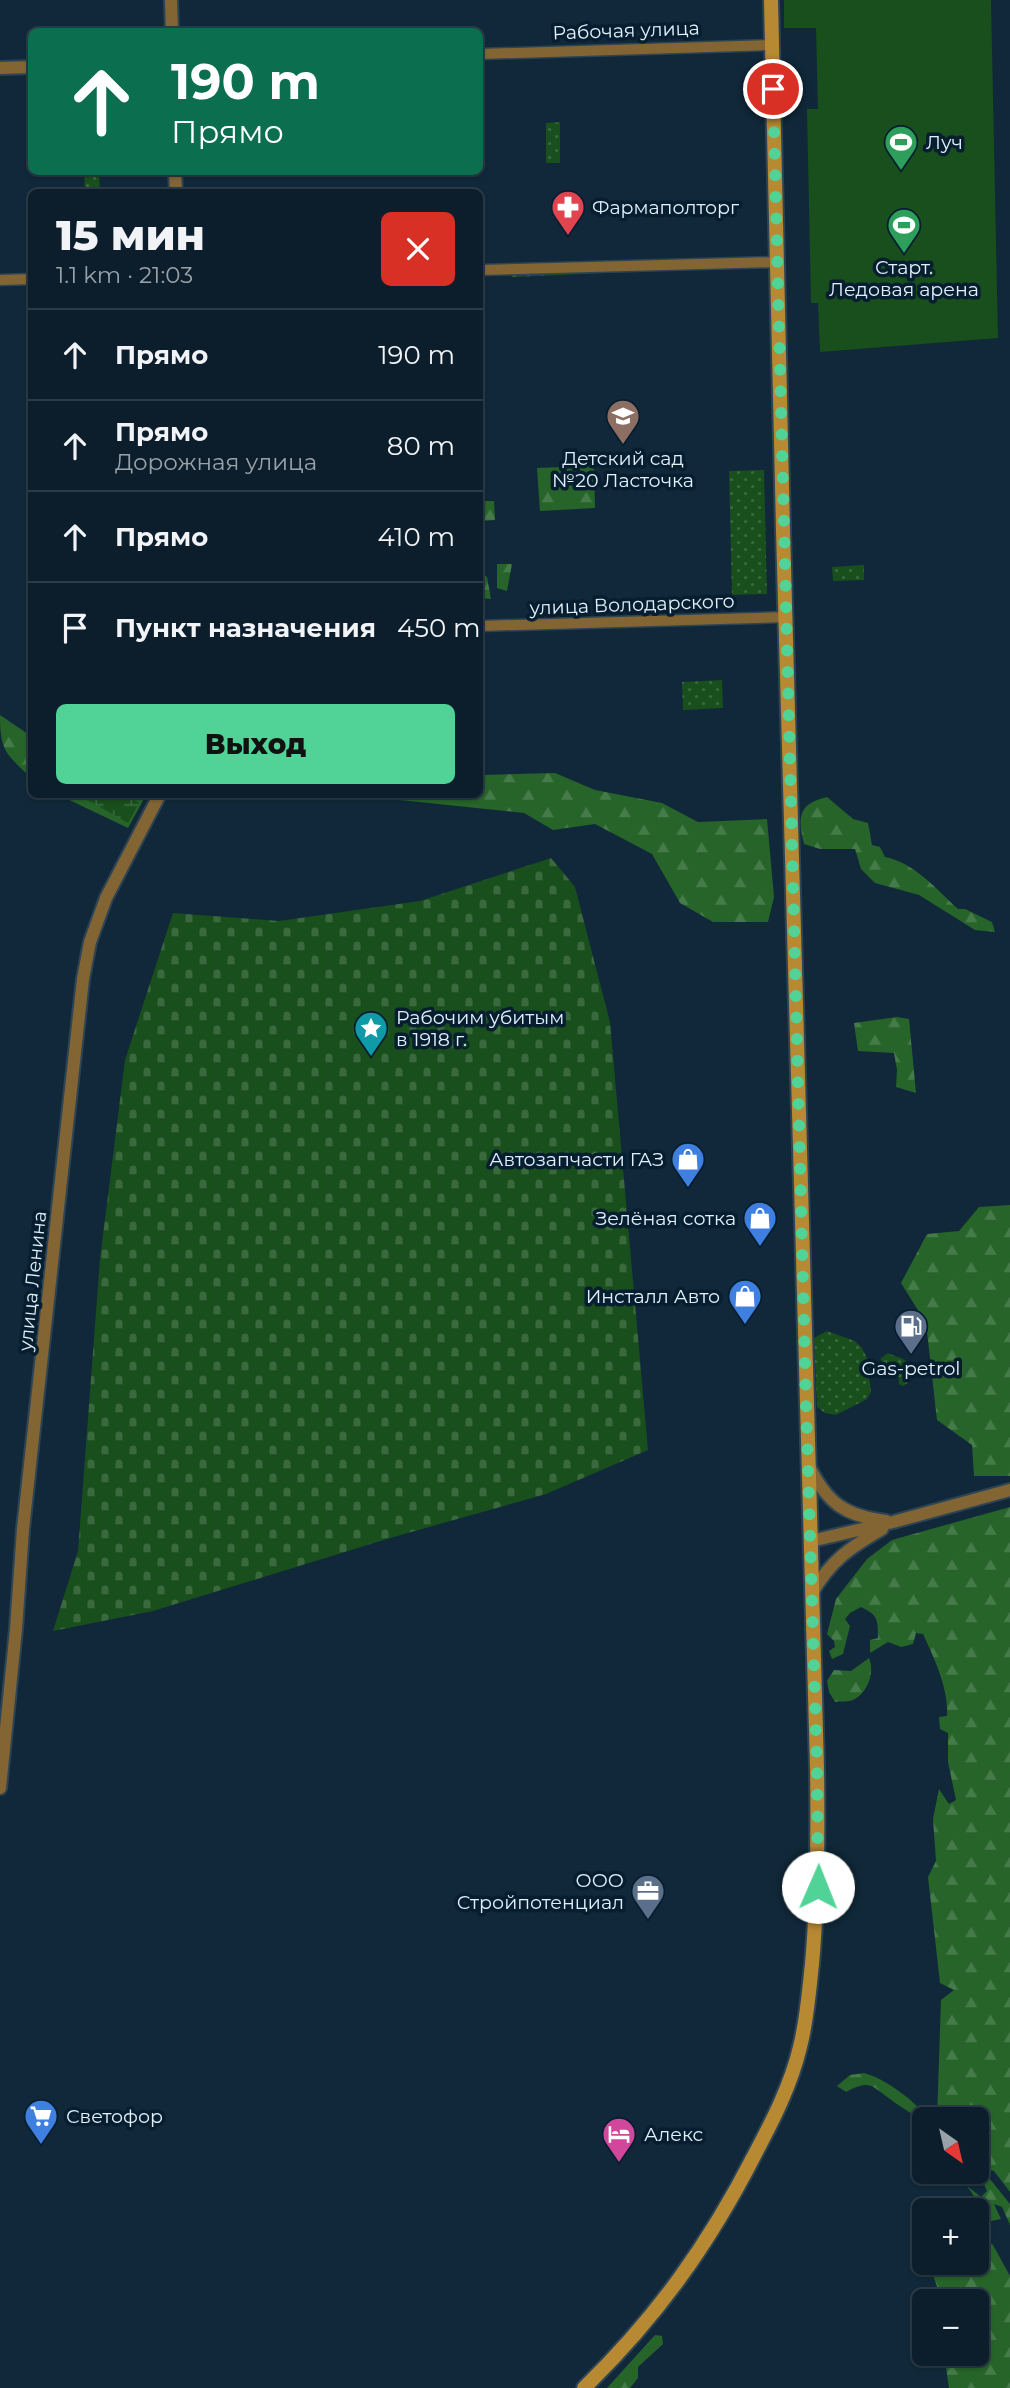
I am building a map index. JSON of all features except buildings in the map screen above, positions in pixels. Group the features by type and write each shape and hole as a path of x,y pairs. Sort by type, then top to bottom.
{"main road":[{"path":"584,2388 659,2309 691,2264 737,2189 770,2127 788,2087 800,2048 810,1987 818,1887 771,0"}],"street":[{"path":"171,0 172,28"},
{"name":"Рабочая улица","path":"483,54 773,45"},
{"path":"0,68 28,66"},
{"path":"483,270 776,262"},
{"path":"0,280 28,279"},
{"name":"улица Володарского","path":"483,626 786,617"},
{"name":"улица Ленина","path":"0,1788 23,1529 83,979 90,942 106,898 158,798"},
{"path":"808,1464 818,1485 846,1511 866,1518 893,1522"},
{"path":"811,1541 893,1522 1010,1489"},
{"path":"812,1593 836,1559 893,1522"}],"green space":[{"name":"Луч","path":"784,0 991,0 998,338 820,352 818,303 811,303 807,109 818,109 816,28 784,28"},
{"path":"560,122 560,163 546,163 546,123"},
{"path":"84,175 99,175 100,189 85,189"},
{"path":"650,269 652,271 511,275"},
{"path":"594,466 595,508 540,511 537,468"},
{"path":"764,470 767,594 732,595 729,471"},
{"path":"483,501 494,501 495,520 483,521"},
{"path":"497,564 512,564 507,591 497,588"},
{"path":"864,565 864,580 833,581 832,567"},
{"path":"483,574 487,577 491,599 483,598"},
{"path":"722,680 723,708 683,710 682,682"},
{"path":"0,715 28,734 28,775 6,751 1,737"},
{"path":"555,773 595,790 662,803 698,822 767,819 774,897 768,922 713,922 680,903 652,854 595,824 553,830 524,813 381,798 483,798 483,775"},
{"path":"827,797 853,819 868,823 872,845 880,847 885,857 915,871 958,909 965,909 992,922 995,932 975,930 919,895 875,883 861,869 855,849 820,849 804,844 802,813 810,804"},
{"path":"65,798 144,798 128,828"},
{"path":"84,798 132,798 139,803 128,823"},
{"path":"551,858 575,887 610,1022 648,1450 546,1494 390,1538 153,1611 53,1631 78,1551 100,1259 125,1060 173,913 279,921 420,901"},
{"path":"897,1017 909,1019 916,1093 896,1087 894,1053 858,1051 854,1023"},
{"path":"1010,1205 1010,1476 974,1476 972,1445 937,1420 926,1323 901,1283 927,1234 959,1231 979,1207"},
{"path":"827,1331 855,1341 862,1348 867,1358 871,1392 867,1399 836,1415 825,1413 817,1407 814,1338"},
{"path":"888,1353 904,1360 911,1367 911,1378 903,1386 899,1384 898,1372 882,1372 881,1358"},
{"path":"1010,1507 1010,2192 994,2171 989,2170 989,2107 937,2107 941,2000 954,1990 940,1983 928,1877 936,1861 933,1819 939,1789 949,1804 956,1800 948,1762 948,1733 940,1729 939,1717 947,1716 947,1706 940,1674 923,1634 916,1633 913,1644 901,1647 888,1642 870,1653 870,1640 878,1638 877,1622 871,1613 861,1607 845,1619 850,1626 843,1654 832,1659 829,1651 835,1647 834,1641 827,1634 836,1599 867,1559 892,1540"},
{"path":"869,1658 871,1676 863,1692 851,1701 835,1702 827,1681 834,1670 851,1671"},
{"path":"864,2073 881,2080 918,2107 912,2107 912,2114 866,2085 846,2092 837,2086 850,2075"},
{"path":"989,2178 1010,2204 1010,2225 1002,2207 994,2204 1001,2219 991,2221 989,2198 975,2198 967,2186 981,2197 987,2191 984,2184 989,2184"},
{"path":"989,2242 993,2245 1010,2276 1010,2388 949,2388 946,2366 989,2366 989,2289 938,2289 933,2275 989,2275"},
{"path":"655,2335 662,2336 663,2344 638,2367 638,2378 630,2388 607,2388"}],"place":[{"name":"Луч","path":"901,172"},
{"name":"Фармаполторг","path":"568,237"},
{"name":"Старт. Ледовая арена","path":"904,255"},
{"name":"Детский сад №20 Ласточка","path":"623,446"},
{"name":"Рабочим убитым в 1918 г.","path":"371,1058"},
{"name":"Автозапчасти ГАЗ","path":"688,1189"},
{"name":"Зелёная сотка","path":"760,1248"},
{"name":"Инсталл Авто","path":"745,1326"},
{"name":"Gas-petrol","path":"911,1356"},
{"name":"ООО Стройпотенциал","path":"648,1921"},
{"name":"Светофор","path":"41,2146"},
{"name":"Алекс","path":"619,2164"}],"route":[{"path":"773,89 818,1887"}]}
